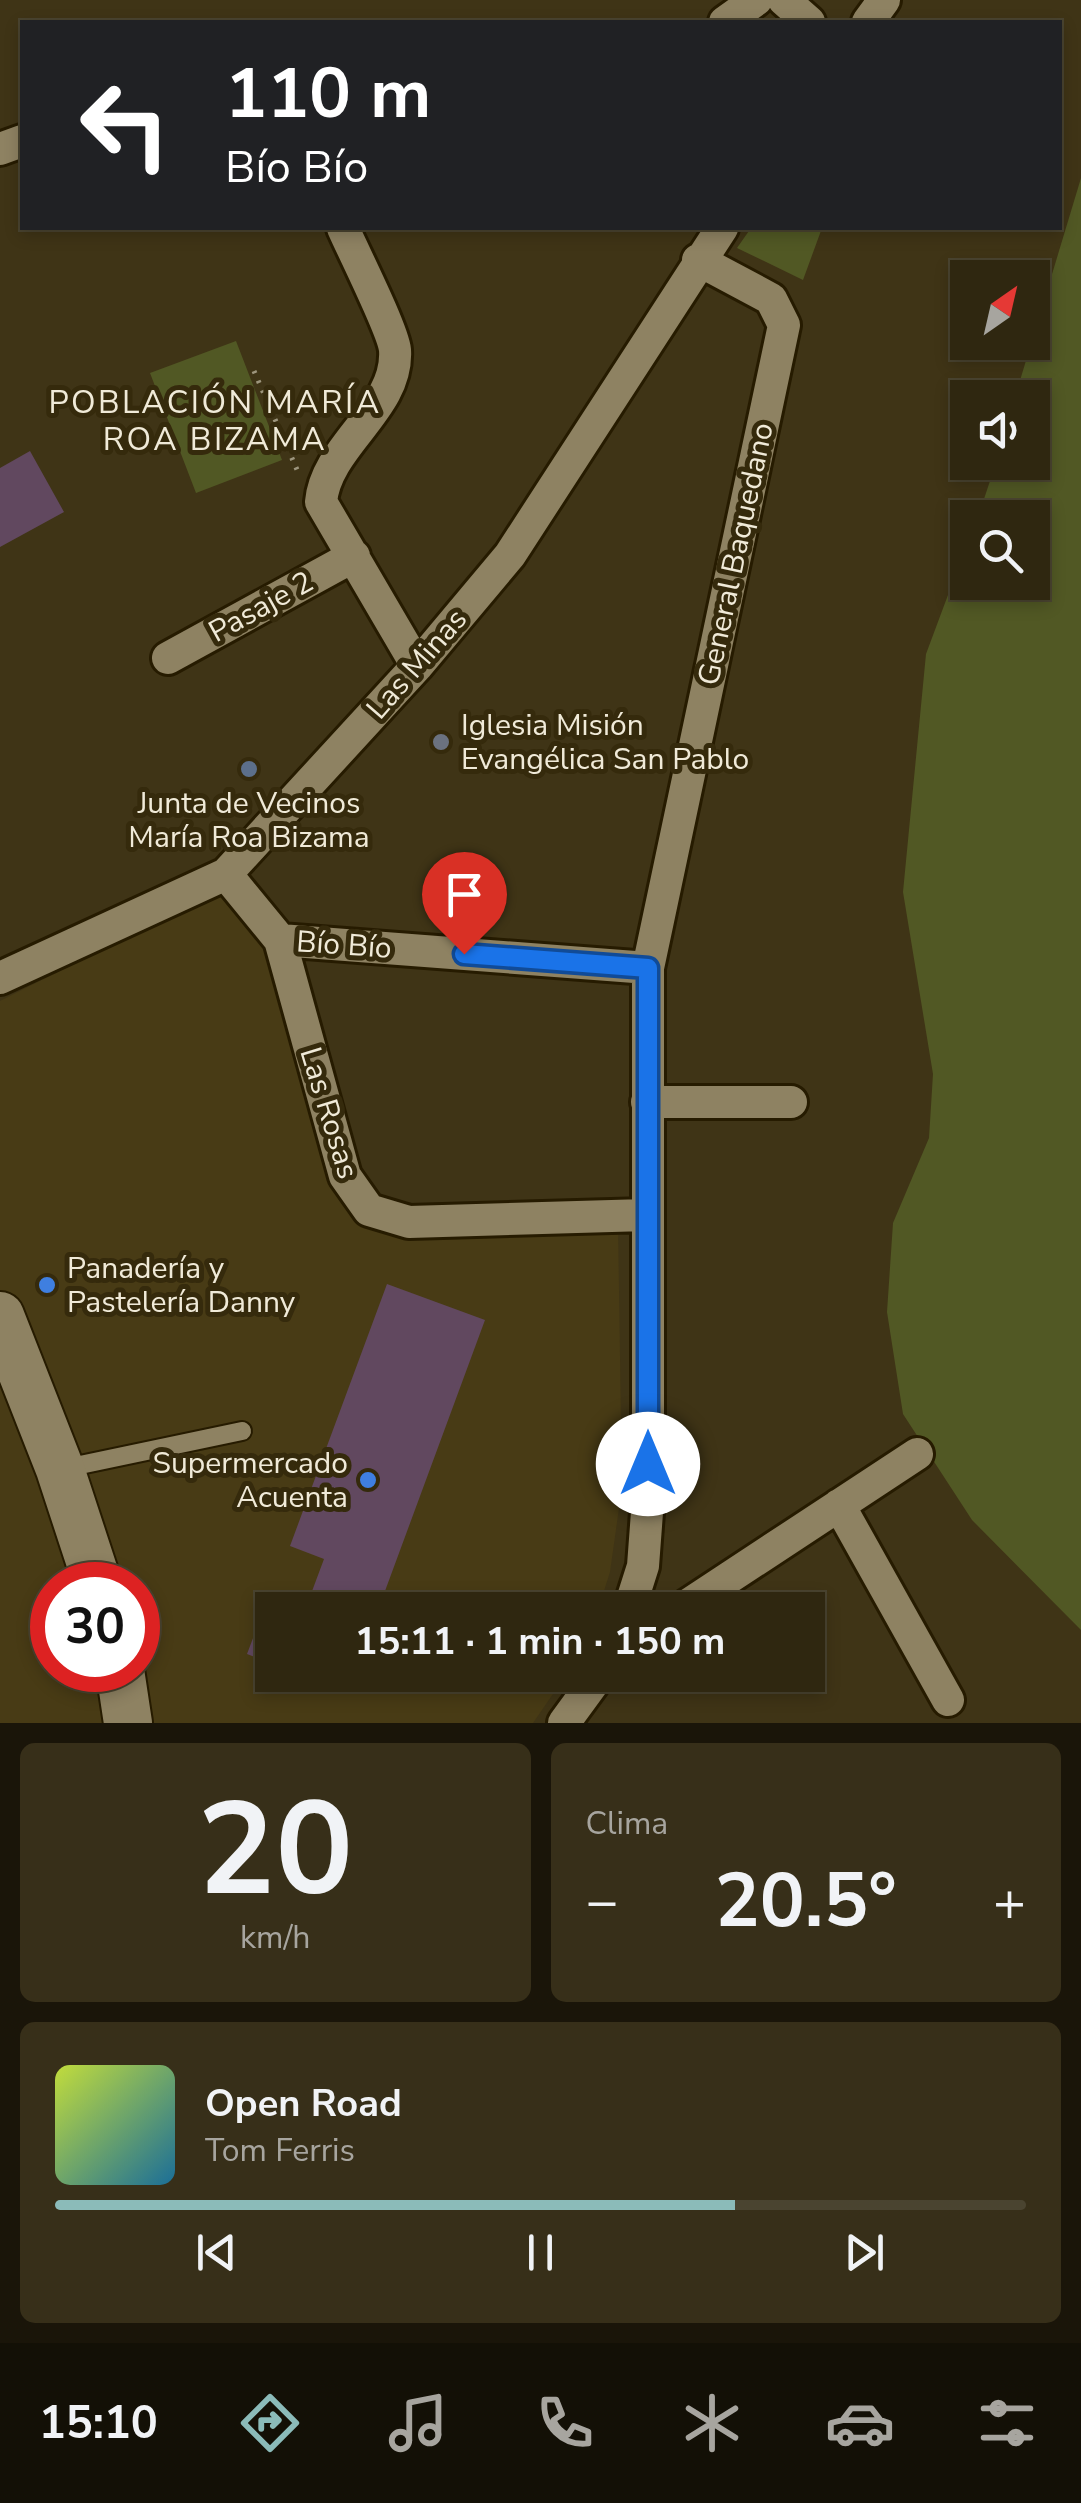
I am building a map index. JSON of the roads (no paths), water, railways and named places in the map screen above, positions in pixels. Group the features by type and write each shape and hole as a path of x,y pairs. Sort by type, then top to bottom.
{"main road":[{"path":"0,1316 60,1470 90,1562"},
{"path":"123,1692 128,1723"}],"street":[{"path":"728,20 756,0"},
{"path":"784,0 806,20"},
{"path":"343,230 395,349 389,385 323,480 321,502 417,666"},
{"name":"Las Minas","path":"0,978 226,874 417,666 510,554 720,230"},
{"name":"General Baquedano","path":"634,1592 642,1566 648,1499 648,968 784,325 771,299 698,260"},
{"name":"Pasaje 2","path":"168,658 354,556"},
{"name":"Las Rosas","path":"226,874 280,940 345,1176 369,1210 409,1222 646,1215"},
{"name":"Bío Bío","path":"280,940 648,968"},
{"path":"647,1102 791,1102"},
{"path":"707,1592 917,1454"},
{"path":"839,1505 948,1700"},
{"path":"564,1723 587,1692"}],"lane":[{"path":"60,1470 242,1431"}],"place":[{"name":"Iglesia Misión Evangélica San Pablo","path":"441,742"},
{"name":"Junta de Vecinos María Roa Bizama","path":"249,769"},
{"name":"Panadería y Pastelería Danny","path":"47,1285"},
{"name":"Supermercado Acuenta","path":"368,1480"}],"district":[{"name":"POBLACIÓN MARÍA ROA BIZAMA","path":"215,420"}]}
